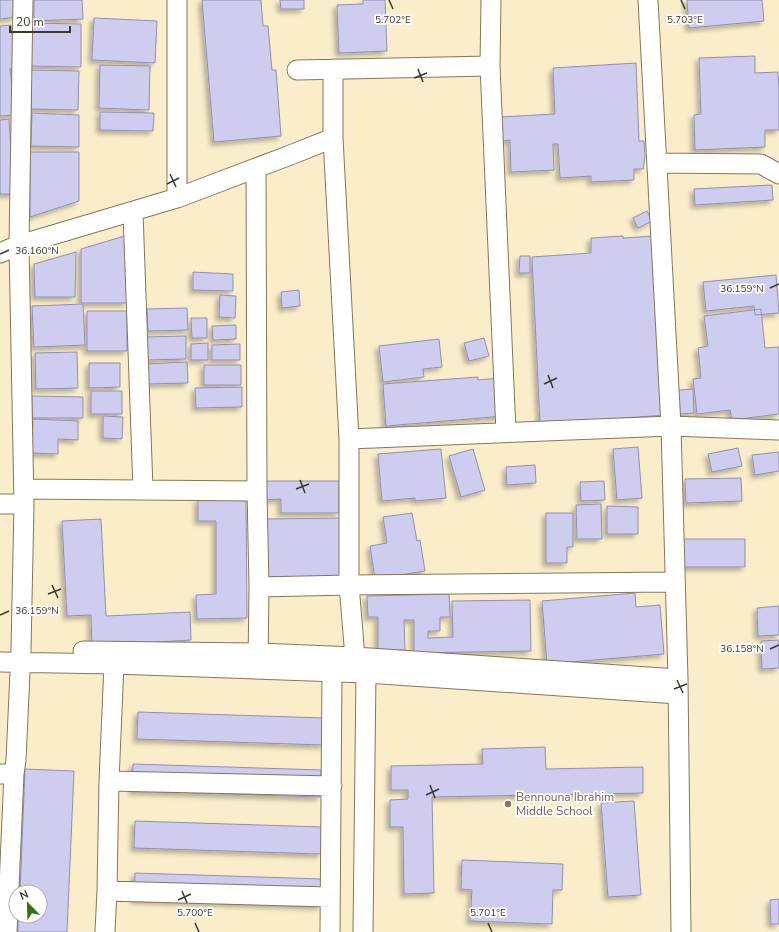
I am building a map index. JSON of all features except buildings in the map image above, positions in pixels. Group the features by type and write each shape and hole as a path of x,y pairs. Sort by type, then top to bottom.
{"street":[{"path":"7,932 5,874 7,774 16,760 21,656 24,497 19,245 23,0"},
{"path":"177,0 177,198"},
{"path":"491,0 490,66 506,432"},
{"path":"648,0 671,426 678,687 681,932"},
{"path":"297,70 490,66"},
{"path":"333,69 333,138 348,439 349,585 355,657 366,673 362,932"},
{"path":"0,253 19,245 177,198 333,138"},
{"path":"656,163 761,164 779,174"},
{"path":"256,168 257,491 259,587 258,661"},
{"path":"133,212 143,489"},
{"path":"348,439 671,426 779,430"},
{"path":"0,504 24,497 143,489 257,491"},
{"path":"259,587 675,582"},
{"path":"0,649 21,656 114,664 355,657 678,687"},
{"path":"0,662 21,656 258,661 332,672 678,687"},
{"path":"105,932 114,664"},
{"path":"330,932 332,672"},
{"path":"109,780 332,786"},
{"path":"107,891 330,897"}],"place":[{"name":"Bennouna Ibrahim Middle School","path":"508,804"}]}
